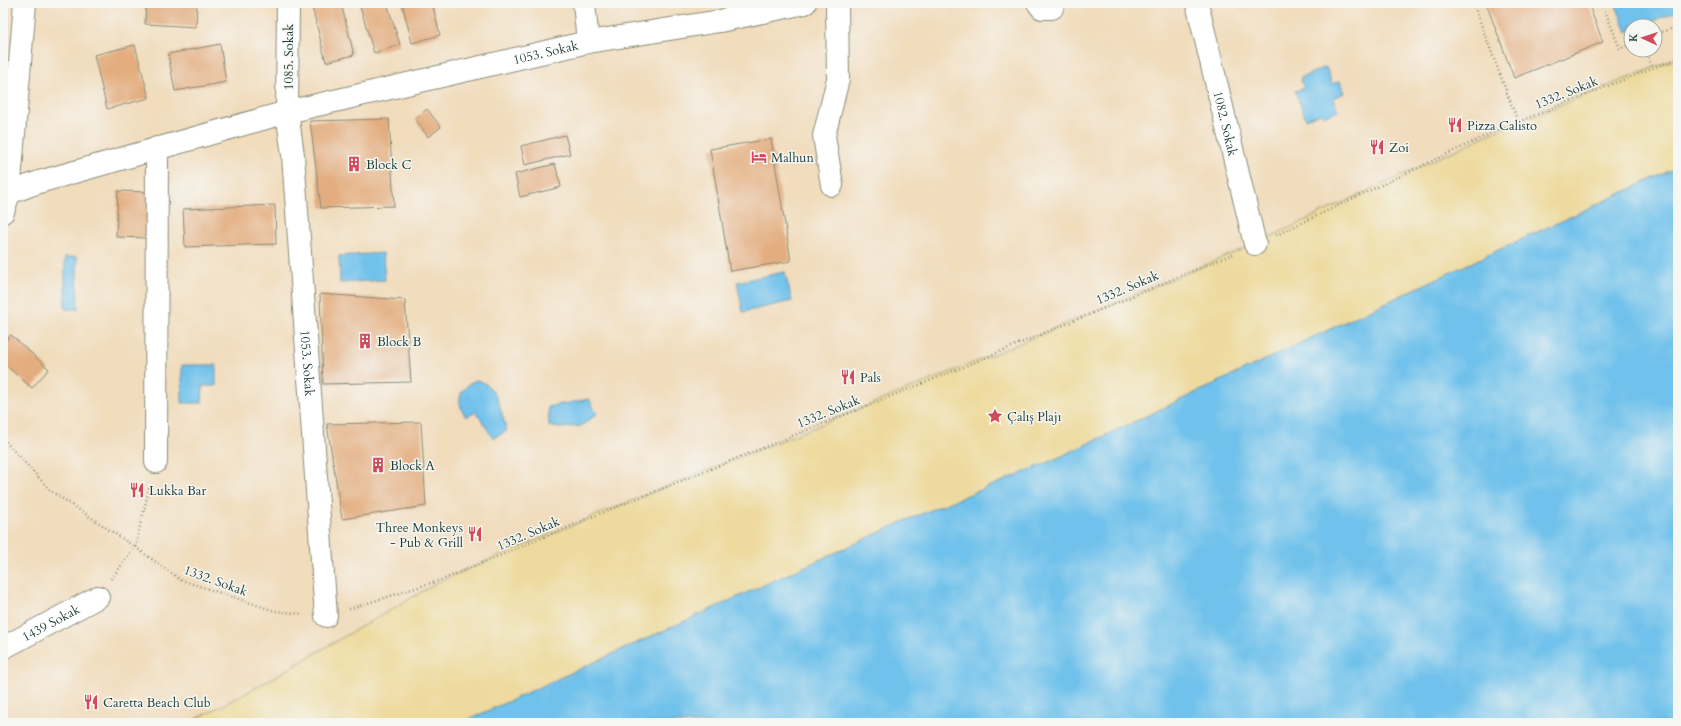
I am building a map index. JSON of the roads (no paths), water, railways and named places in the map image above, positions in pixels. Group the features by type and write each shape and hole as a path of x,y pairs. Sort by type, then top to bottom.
{"street":[{"path":"6,202 26,3"},
{"name":"1085. Sokak","path":"287,112 288,3"},
{"path":"584,3 588,42"},
{"name":"1053. Sokak","path":"6,202 39,182 287,112 588,42 720,21 805,3"},
{"path":"832,185 824,136 838,79 837,3"},
{"path":"1038,3 1042,8 1052,8 1053,3"},
{"name":"1082. Sokak","path":"1197,3 1256,244"},
{"name":"1053. Sokak","path":"287,112 293,155 326,616"},
{"path":"156,462 157,148"},
{"name":"1439 Sokak","path":"3,648 98,597"}],"water":[{"path":"1615,3 1678,3 1678,11 1661,18 1623,18 1623,22"},
{"path":"1326,67 1332,84 1340,81 1344,93 1333,98 1338,111 1323,116 1321,113 1306,119 1295,91 1304,88 1300,78"},
{"path":"1678,167 1678,723 461,723 909,519 1047,463 1436,279"},
{"path":"383,253 385,280 340,283 339,256"},
{"path":"65,257 77,257 78,309 65,309"},
{"path":"785,272 792,301 743,312 737,282"},
{"path":"182,365 216,365 216,386 203,386 202,403 182,403"},
{"path":"476,380 489,387 494,393 503,416 507,431 493,438 476,412 466,417 461,405 460,396 462,391 470,383"},
{"path":"589,399 597,414 581,426 559,428 549,426 548,407"}],"place":[{"name":"Pizza Calisto","path":"1455,125"},
{"name":"Zoi","path":"1377,147"},
{"name":"Malhun","path":"759,157"},
{"name":"Block C","path":"354,164"},
{"name":"Block B","path":"365,341"},
{"name":"Pals","path":"848,377"},
{"name":"Çalış Plajı","path":"995,416"},
{"name":"Block A","path":"378,465"},
{"name":"Lukka Bar","path":"137,490"},
{"name":"Three Monkeys - Pub & Grill","path":"475,534"},
{"name":"Caretta Beach Club","path":"91,702"}]}
